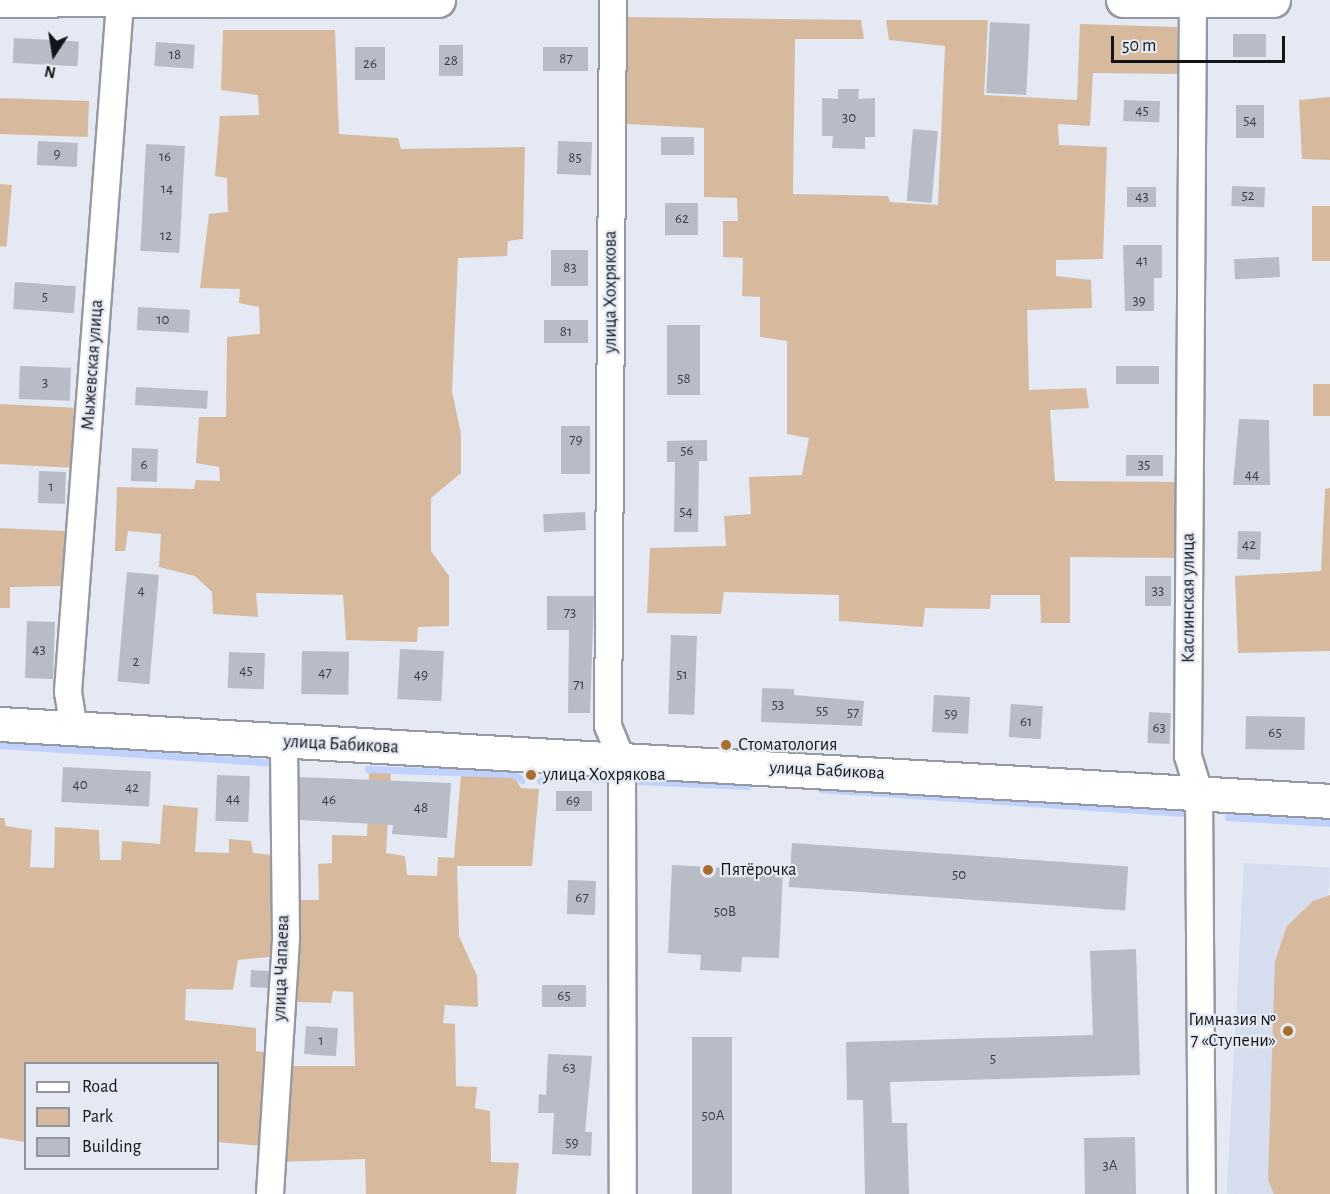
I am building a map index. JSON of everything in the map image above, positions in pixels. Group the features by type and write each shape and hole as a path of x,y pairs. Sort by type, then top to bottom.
{"main road":[{"path":"120,1 438,0"},
{"path":"1123,0 1273,0"},
{"name":"улица Бабикова","path":"0,724 1330,801"}],"street":[{"name":"улица Хохрякова","path":"613,0 608,726 622,761 622,1194"},
{"path":"0,4 120,1"},
{"name":"Мыжевская улица","path":"74,730 68,692 120,1"},
{"name":"Каслинская улица","path":"1193,1 1188,756 1199,793 1202,1194"},
{"name":"улица Чапаева","path":"270,1194 286,937 284,742"}],"shaded area":[{"name":"Гимназия № 7 «Ступени»","path":"1244,863 1330,868 1313,1194 1227,1194"}],"green space":[{"path":"626,17 861,20 864,39 795,39 793,194 888,196 890,202 938,205 945,46 889,40 886,20 988,20 984,95 1077,100 1080,24 1177,27 1179,74 1093,73 1090,126 1058,124 1059,145 1107,147 1103,259 1056,260 1056,276 1091,280 1092,308 1027,310 1029,390 1086,388 1089,408 1050,410 1055,481 1181,482 1181,558 1070,557 1070,623 1041,623 1040,595 991,595 990,609 925,608 923,627 839,621 839,595 724,592 721,614 647,613 650,548 726,546 724,516 751,514 749,477 802,475 809,438 787,434 787,341 760,337 760,297 742,296 743,258 723,257 723,221 738,221 737,198 704,197 704,128 627,124"},
{"path":"223,30 335,30 339,134 398,138 401,149 525,147 523,239 508,241 507,256 458,258 452,391 461,434 461,473 431,498 431,551 449,576 449,626 418,627 417,642 346,640 343,595 256,593 258,617 213,614 212,592 195,576 159,567 161,534 128,531 125,551 115,551 117,487 194,489 196,480 220,481 219,467 196,463 199,417 226,417 227,337 260,334 259,307 239,303 240,289 200,288 209,214 228,212 227,178 215,176 220,116 259,115 258,95 221,90"},
{"path":"1330,97 1330,160 1302,159 1299,100"},
{"path":"0,98 89,101 88,137 0,134"},
{"path":"0,184 12,185 7,247 0,246"},
{"path":"1312,206 1330,206 1330,261 1312,261"},
{"path":"1313,384 1330,384 1330,416 1313,416"},
{"path":"0,404 74,408 71,468 0,464"},
{"path":"1330,488 1330,651 1238,653 1235,576 1321,571 1325,489"},
{"path":"0,528 65,531 62,586 10,587 10,608 0,608"},
{"path":"369,771 391,771 386,853 405,856 407,875 437,876 438,857 454,858 461,775 514,777 521,788 539,789 532,866 457,866 459,936 477,976 478,1007 445,1005 443,1023 455,1024 456,1086 477,1087 475,1108 490,1111 491,1162 519,1163 516,1194 366,1194 365,1159 279,1162 287,1066 355,1066 353,992 333,991 331,1003 298,1002 295,900 319,900 318,864 332,863 332,835 367,836"},
{"path":"163,805 198,808 195,852 229,853 229,839 251,841 253,853 273,855 278,956 238,960 233,990 186,989 185,1020 256,1028 256,1051 271,1053 263,1146 219,1142 219,1062 24,1062 24,1142 0,1138 0,818 4,818 6,826 32,830 30,867 54,868 55,827 99,830 100,860 121,860 122,841 160,844"},
{"path":"1330,895 1330,1194 1274,1194 1268,1180 1275,961 1287,926 1313,901"}],"building":[{"path":"990,22 1030,24 1026,95 986,93"},
{"path":"1233,34 1266,34 1266,57 1233,57"},
{"path":"14,38 79,41 78,66 13,63"},
{"path":"156,42 195,45 193,69 154,66"},
{"path":"439,45 463,45 463,76 439,76"},
{"path":"355,47 385,47 385,80 355,80"},
{"path":"543,47 588,47 588,71 543,71"},
{"path":"838,89 859,89 858,99 875,98 875,137 865,137 865,149 832,148 833,136 822,136 822,98 838,99"},
{"path":"1124,100 1160,101 1159,122 1123,121"},
{"path":"1236,105 1264,105 1264,138 1236,138"},
{"path":"913,129 938,131 932,203 907,201"},
{"path":"661,137 694,137 694,155 661,155"},
{"path":"38,141 78,143 77,167 37,165"},
{"path":"558,141 592,142 591,175 557,174"},
{"path":"146,144 185,146 179,253 140,251"},
{"path":"1232,186 1265,187 1264,207 1231,206"},
{"path":"1127,187 1156,187 1156,207 1127,207"},
{"path":"665,203 698,203 698,235 665,235"},
{"path":"1123,245 1162,245 1162,278 1154,278 1154,311 1125,311"},
{"path":"551,250 588,250 588,286 551,286"},
{"path":"1279,257 1280,277 1235,279 1234,259"},
{"path":"15,282 76,286 74,313 13,309"},
{"path":"138,307 190,310 189,333 137,330"},
{"path":"544,320 588,320 588,343 544,343"},
{"path":"667,325 700,325 700,395 667,395"},
{"path":"20,366 71,368 70,401 19,399"},
{"path":"1116,366 1159,366 1159,384 1116,384"},
{"path":"136,387 208,391 207,409 135,405"},
{"path":"1239,419 1269,420 1270,485 1233,485"},
{"path":"561,426 590,426 590,474 561,474"},
{"path":"707,440 707,461 699,461 698,532 674,532 675,462 667,462 667,441"},
{"path":"132,448 158,449 157,482 131,481"},
{"path":"1126,455 1163,455 1163,476 1126,476"},
{"path":"39,471 66,472 65,504 38,503"},
{"path":"585,512 586,530 544,532 543,514"},
{"path":"1238,531 1261,532 1260,560 1237,559"},
{"path":"127,572 159,575 149,684 117,682"},
{"path":"1145,576 1171,576 1171,606 1145,606"},
{"path":"547,596 594,596 590,713 568,713 569,630 547,630"},
{"path":"27,621 55,622 53,679 25,678"},
{"path":"671,635 697,636 694,715 668,714"},
{"path":"400,649 444,651 441,701 397,699"},
{"path":"302,651 349,652 348,695 301,694"},
{"path":"229,652 265,653 264,689 228,688"},
{"path":"762,688 794,689 794,695 864,701 862,726 761,722"},
{"path":"934,695 970,697 968,734 932,732"},
{"path":"1011,704 1043,706 1041,739 1009,737"},
{"path":"1149,712 1171,713 1169,744 1147,743"},
{"path":"1246,716 1305,717 1304,750 1245,749"},
{"path":"63,767 151,772 149,807 61,802"},
{"path":"217,775 250,776 248,822 215,821"},
{"path":"299,777 451,783 447,838 392,834 393,825 300,820"},
{"path":"556,791 592,791 592,811 556,811"},
{"path":"792,843 1128,867 1125,910 789,887"},
{"path":"672,865 783,871 779,958 742,957 741,972 700,970 701,955 668,953"},
{"path":"568,880 596,881 595,915 567,914"},
{"path":"1136,949 1140,1075 890,1082 892,1123 907,1123 909,1194 865,1194 863,1100 847,1100 846,1042 1093,1035 1090,951"},
{"path":"251,970 269,971 268,988 250,987"},
{"path":"542,985 586,985 586,1007 542,1007"},
{"path":"306,1026 338,1028 336,1056 304,1054"},
{"path":"692,1037 732,1037 732,1194 692,1194"},
{"path":"548,1054 592,1056 585,1132 592,1132 591,1156 552,1154 554,1113 538,1113 539,1094 546,1095"},
{"path":"1135,1137 1136,1194 1085,1194 1084,1138"}],"waterway":[{"path":"0,745 277,763"},
{"path":"368,769 513,774 522,780"},
{"path":"540,781 548,777 611,779"},
{"path":"636,781 747,786"},
{"path":"821,789 1184,813"},
{"path":"1228,817 1330,823"}],"place":[{"name":"Стоматология","path":"726,745"},
{"name":"улица Хохрякова","path":"531,775"},
{"name":"Пятёрочка","path":"708,870"},
{"name":"Гимназия № 7 «Ступени»","path":"1288,1031"}]}
